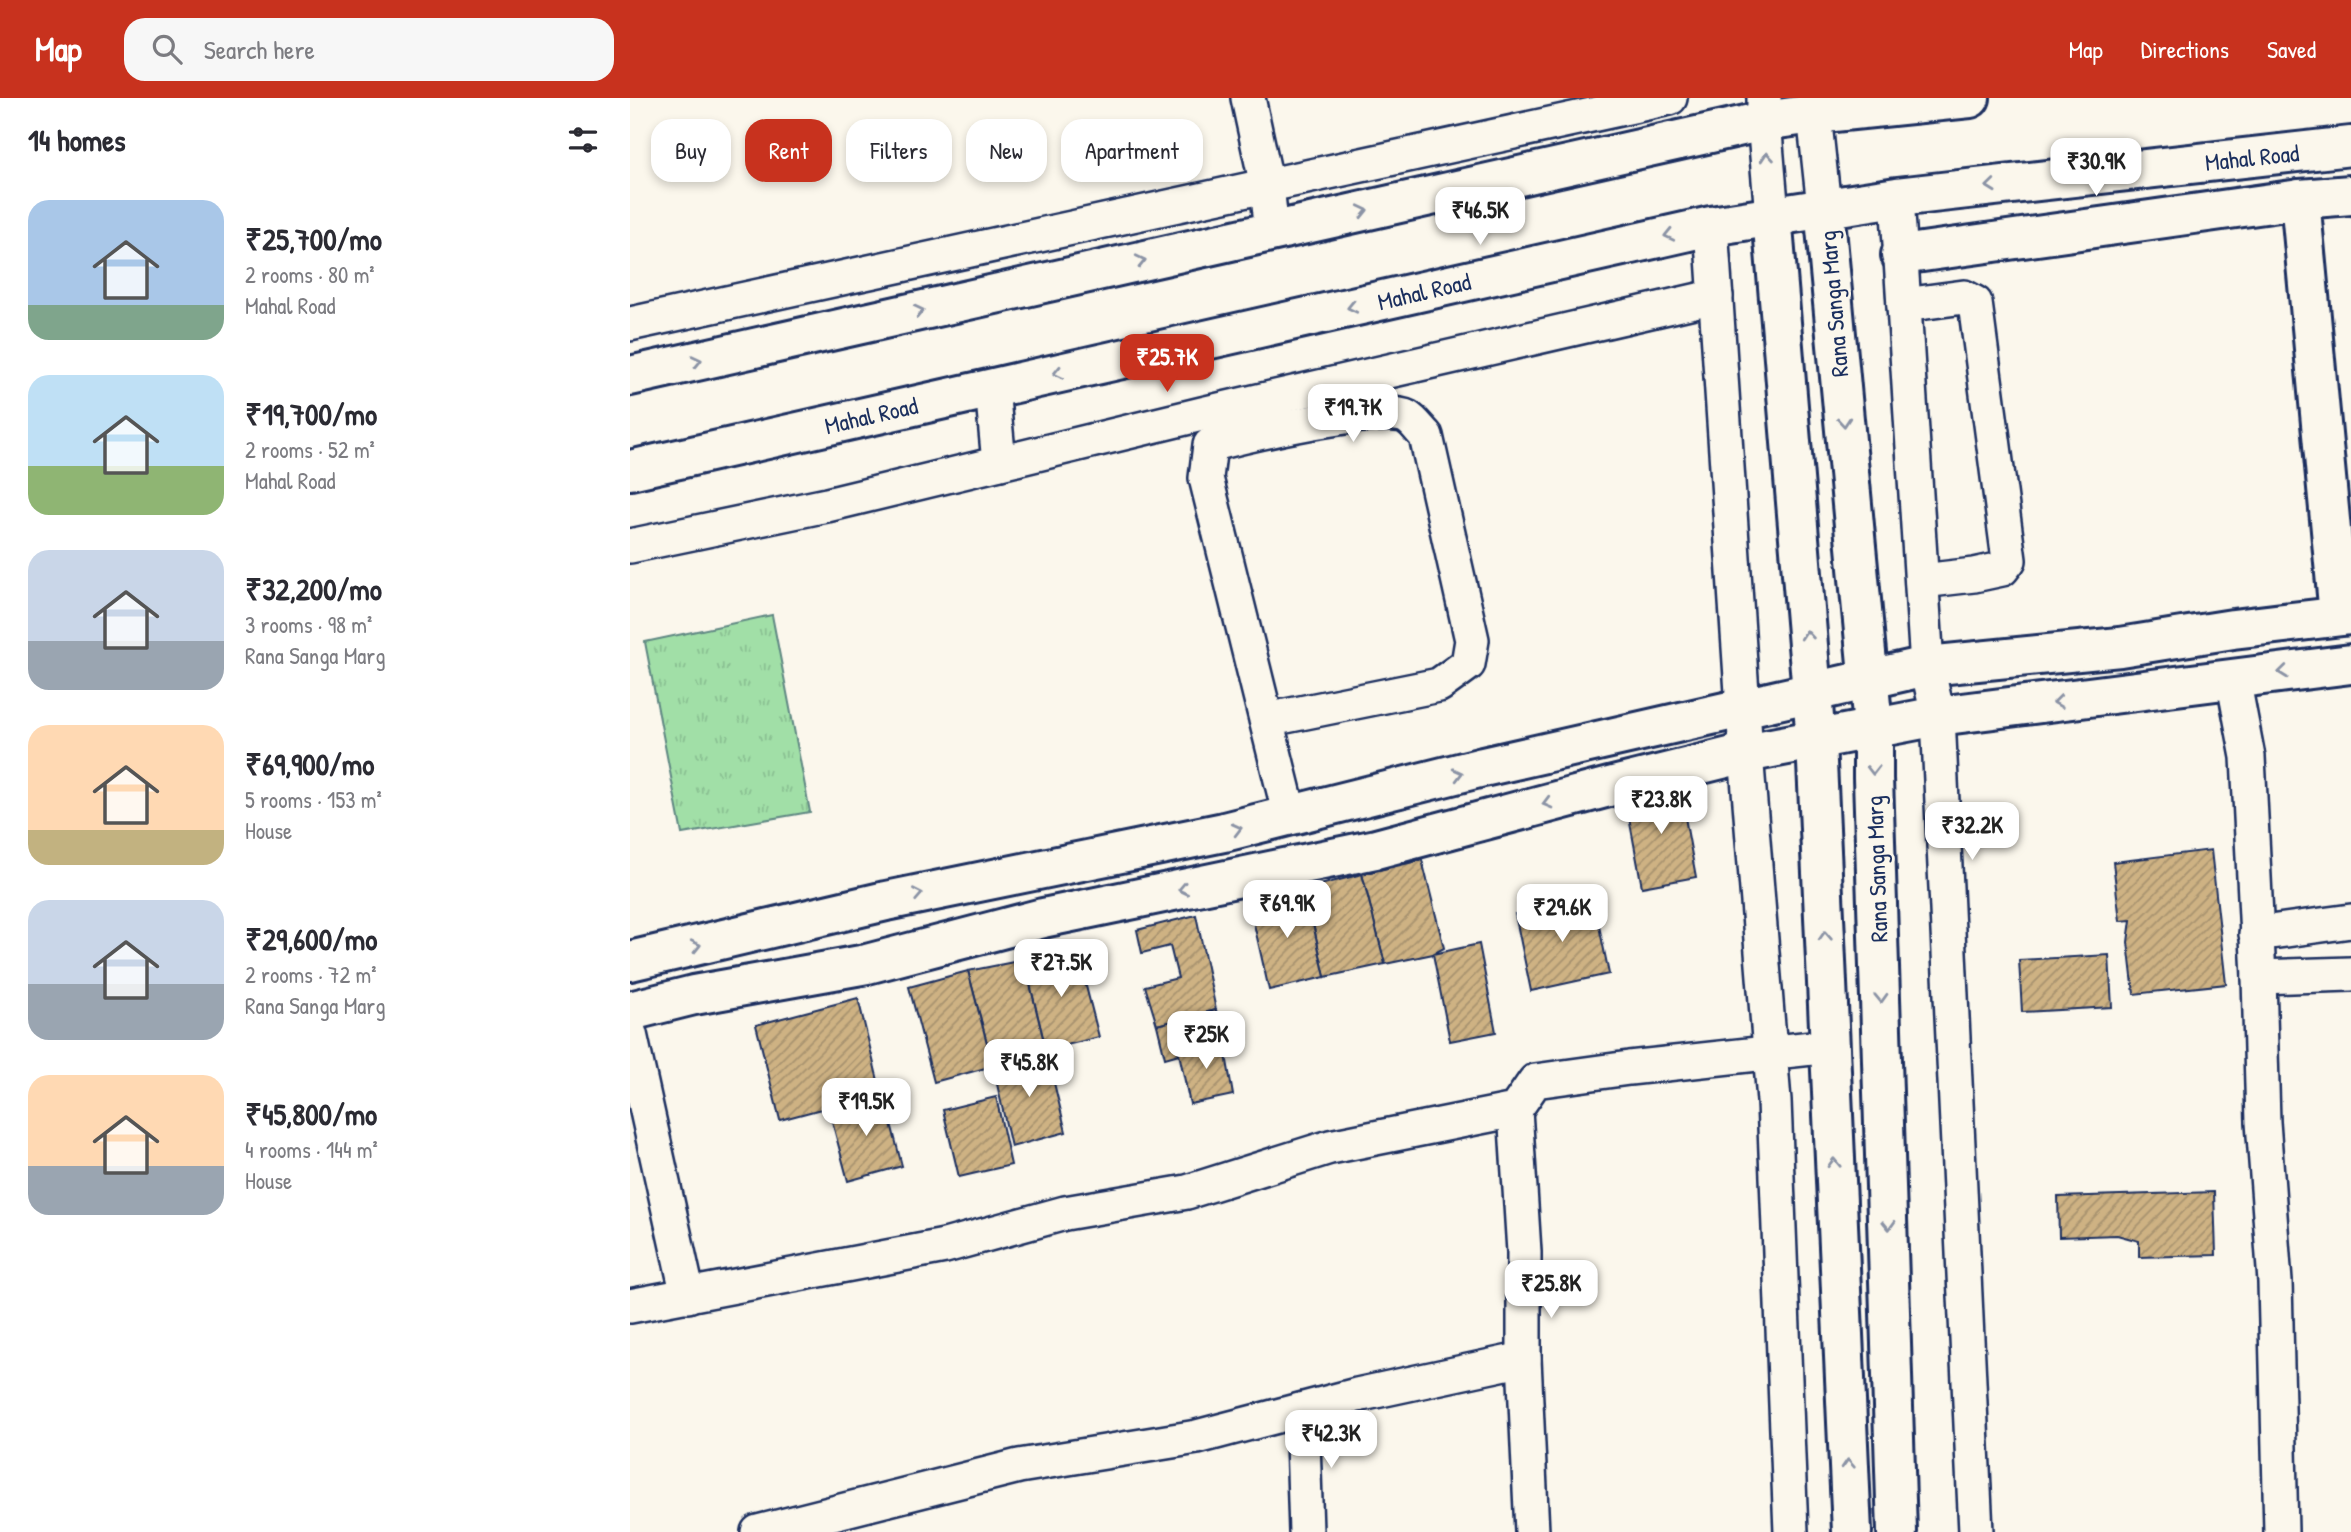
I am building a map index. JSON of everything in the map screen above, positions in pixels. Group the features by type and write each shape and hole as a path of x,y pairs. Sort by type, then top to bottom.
{"main road":[{"path":"630,376 1272,232 1764,110 1970,98"},
{"name":"Mahal Road","path":"630,470 1711,226 1897,197 2351,146"},
{"path":"1901,255 2351,195"},
{"path":"630,961 886,901 1224,832 1483,767 1927,666 2120,647 2233,629 2345,616 2300,200"},
{"name":"Rana Sanga Marg","path":"1824,207 1873,727 1897,1532"},
{"path":"1772,215 1816,741 1852,1532"},
{"path":"630,1011 694,995 867,964 1043,918 1376,849 1609,787 1873,727 1938,716 2351,664"}],"street":[{"path":"1248,98 1267,186 1272,232"},
{"path":"630,324 1670,98"},
{"path":"1815,106 1824,207"},
{"path":"1764,110 1772,215"},
{"path":"1897,197 1927,666 1938,716 1976,1532"},
{"path":"1711,226 1746,754 1774,1101 1791,1532"},
{"path":"630,546 827,505 999,463 1208,429 1716,296"},
{"path":"1904,305 1964,298 1975,303 2009,560 2002,569 1922,581"},
{"path":"992,388 999,463"},
{"path":"1208,429 1250,434 1373,412 1406,416 1426,436 1472,640 1468,664 1439,685 1266,720"},
{"path":"1208,429 1206,478 1290,816"},
{"path":"2233,678 2248,757 2263,1122 2275,1282 2281,1532"},
{"path":"2256,933 2351,921"},
{"path":"2259,977 2351,974"},
{"path":"630,1034 688,1296"},
{"path":"1532,1532 1524,1359 1524,1252 1515,1110 1535,1081 1829,1046"},
{"path":"630,1306 945,1246 1065,1213 1187,1192 1329,1147 1515,1110"},
{"path":"758,1532 1019,1465 1196,1437 1524,1359"},
{"path":"1302,1410 1306,1532"}],"green space":[{"path":"772,615 810,812 682,834 645,642"}],"building":[{"path":"1679,785 1696,877 1642,887 1625,796"},
{"path":"2211,850 2226,984 2134,994 2128,942 2131,920 2120,921 2113,862"},
{"path":"1422,860 1444,948 1433,954 1385,964 1362,874"},
{"path":"1362,874 1385,964 1325,977 1305,889"},
{"path":"1305,889 1325,977 1269,990 1249,902"},
{"path":"1593,897 1609,974 1531,991 1515,914"},
{"path":"1196,915 1216,1010 1157,1025 1145,986 1178,978 1170,946 1142,953 1137,930"},
{"path":"1479,944 1496,1032 1450,1041 1433,954"},
{"path":"1076,947 1099,1037 1046,1050 1024,960"},
{"path":"2109,955 2112,1007 2022,1012 2019,960"},
{"path":"1024,960 1046,1050 993,1066 968,971"},
{"path":"968,971 993,1066 934,1082 909,987"},
{"path":"858,998 881,1093 780,1120 756,1025"},
{"path":"1216,1010 1223,1038 1178,1049 1179,1054 1165,1058 1157,1025"},
{"path":"1223,1038 1233,1095 1190,1104 1178,1049"},
{"path":"1046,1050 1066,1132 1011,1147 993,1066"},
{"path":"884,1096 902,1166 848,1181 829,1110"},
{"path":"996,1097 1011,1165 959,1177 943,1110"},
{"path":"2214,1192 2216,1255 2139,1257 2139,1241 2117,1235 2059,1237 2058,1197"}]}
